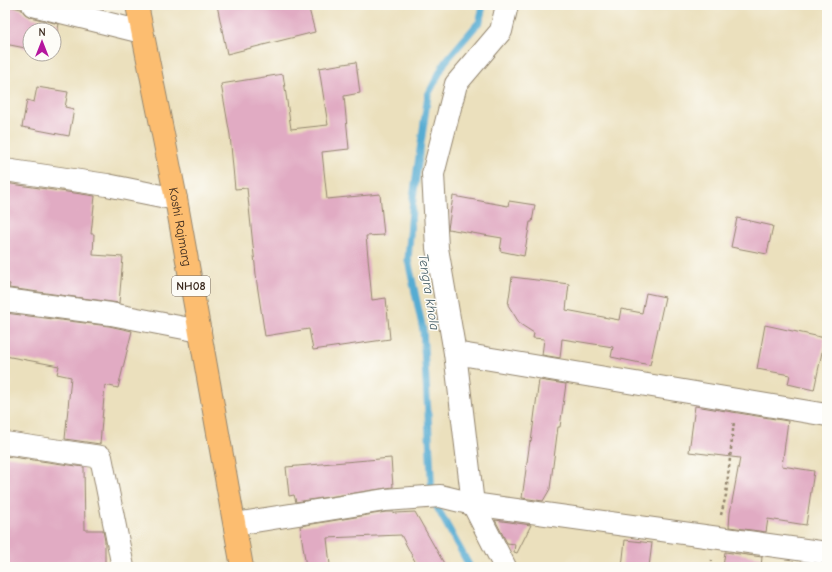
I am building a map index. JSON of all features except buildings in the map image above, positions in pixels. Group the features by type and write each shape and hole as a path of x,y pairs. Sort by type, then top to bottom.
{"main road":[{"name":"Koshi Rajmarg","path":"137,5 176,199 242,567"}],"street":[{"path":"33,5 142,32"},
{"path":"505,567 473,504 455,353 437,248 433,174 456,84 501,31 508,5"},
{"path":"5,170 107,185 176,199"},
{"path":"5,300 111,314 200,331"},
{"path":"455,353 827,415"},
{"path":"5,443 101,457 123,567"},
{"path":"235,524 385,500 440,496 473,504 827,553"}],"path":[{"path":"716,538 726,495 736,400"}],"waterway":[{"name":"Tengra khola","path":"470,567 432,498 423,330 408,260 413,198 428,95 445,62 480,21 483,5"}]}
